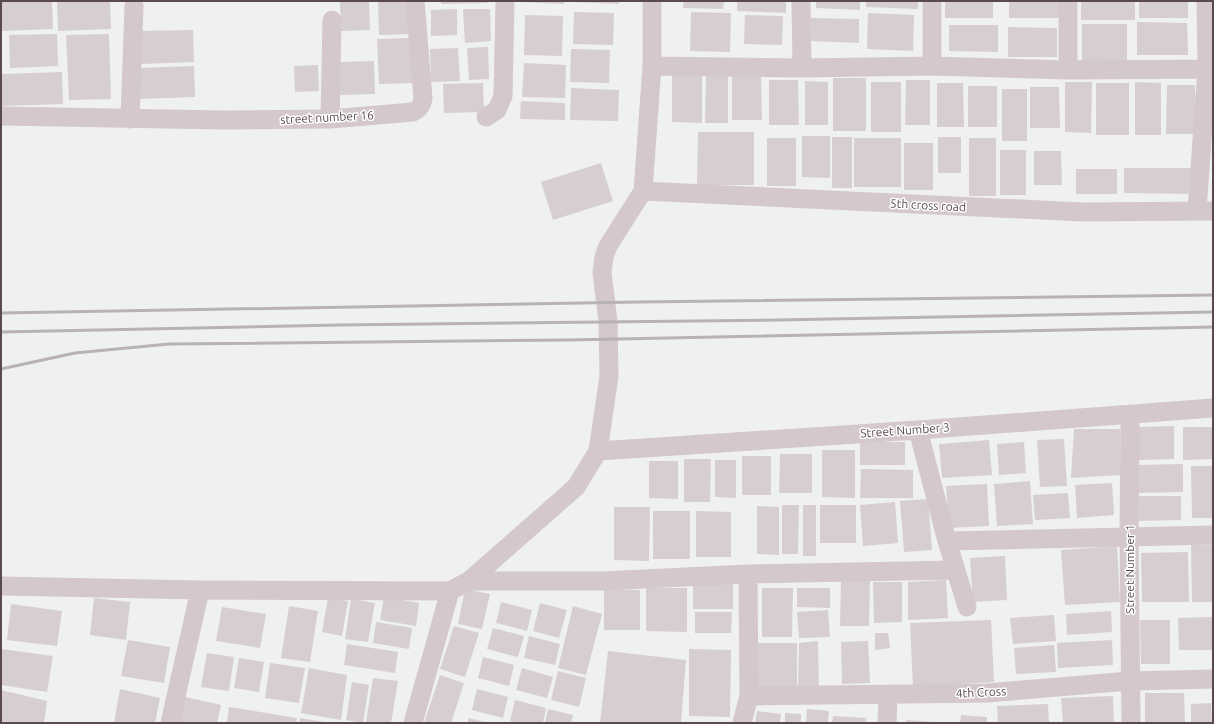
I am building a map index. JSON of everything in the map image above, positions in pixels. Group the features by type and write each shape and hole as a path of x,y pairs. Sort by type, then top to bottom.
{"street":[{"name":"street number 16","path":"1,116 223,120 330,119 413,112 421,107 423,98 415,1"},
{"path":"486,117 497,110 503,96 506,1"},
{"path":"1,586 200,590 450,591 469,581 576,487 598,450 609,376 608,321 602,273 604,257 608,246 643,191 652,66 652,1"},
{"path":"801,1 802,68"},
{"path":"932,1 932,66"},
{"path":"1068,1 1068,70"},
{"path":"1205,211 1210,69 1206,1"},
{"path":"130,118 134,6"},
{"path":"330,119 332,20"},
{"path":"652,66 802,68 932,66 1068,70 1210,69"},
{"name":"5th cross road","path":"643,191 1082,212 1205,211"},
{"name":"Street Number 3","path":"598,450 918,430 1213,408"},
{"name":"Street Number 1","path":"1130,414 1129,537 1131,723"},
{"path":"918,430 947,542 967,607"},
{"path":"947,542 1213,535"},
{"path":"469,581 602,581 748,574 956,570"},
{"path":"742,723 749,696 748,574"},
{"path":"170,723 200,590"},
{"path":"413,723 450,591"},
{"name":"4th Cross","path":"749,696 987,693 1130,681 1213,679"},
{"path":"887,723 888,695"}],"building":[{"path":"1,1 52,1 53,29 2,31"},
{"path":"57,1 110,1 111,29 58,31"},
{"path":"340,1 369,1 370,30 341,31"},
{"path":"378,1 413,1 414,34 379,35"},
{"path":"441,1 488,1 488,3 441,4"},
{"path":"564,1 564,4 519,2"},
{"path":"619,1 619,4 572,2"},
{"path":"684,1 724,1 723,9 683,8"},
{"path":"737,1 786,1 786,13 737,11"},
{"path":"816,1 860,1 860,10 816,8"},
{"path":"866,1 918,1 918,9 866,7"},
{"path":"945,1 993,1 993,18 945,18"},
{"path":"1009,1 1063,1 1063,18 1009,18"},
{"path":"1081,1 1135,1 1135,20 1081,20"},
{"path":"1139,1 1188,1 1188,18 1139,18"},
{"path":"457,9 457,35 431,36 431,10"},
{"path":"463,9 490,9 491,41 465,43"},
{"path":"574,12 614,13 613,45 573,44"},
{"path":"691,12 731,13 730,52 690,51"},
{"path":"868,13 914,15 913,51 867,49"},
{"path":"525,15 563,16 562,56 524,55"},
{"path":"745,15 783,16 782,45 744,44"},
{"path":"811,18 859,19 859,43 810,41"},
{"path":"1137,22 1187,23 1188,55 1137,55"},
{"path":"1082,24 1127,24 1127,61 1082,61"},
{"path":"949,25 998,25 998,52 949,51"},
{"path":"1008,27 1057,28 1057,57 1008,57"},
{"path":"193,30 194,62 141,64 140,31"},
{"path":"57,34 58,66 10,68 9,35"},
{"path":"109,34 111,99 69,100 66,35"},
{"path":"411,38 413,83 379,84 377,39"},
{"path":"488,47 489,79 469,80 467,48"},
{"path":"458,48 460,81 431,82 430,49"},
{"path":"571,49 610,50 609,83 570,82"},
{"path":"374,61 375,94 340,95 339,62"},
{"path":"524,63 566,65 565,98 522,97"},
{"path":"318,65 319,91 295,92 294,66"},
{"path":"194,66 195,97 140,99 139,68"},
{"path":"62,72 63,104 1,106 1,74"},
{"path":"672,72 702,72 702,123 672,122"},
{"path":"732,74 761,74 762,120 732,120"},
{"path":"706,75 728,75 728,123 705,123"},
{"path":"833,78 866,78 866,131 833,131"},
{"path":"769,80 798,80 799,125 769,125"},
{"path":"906,80 930,80 930,125 905,125"},
{"path":"805,81 828,82 828,125 805,125"},
{"path":"871,82 901,82 901,132 871,132"},
{"path":"1065,82 1092,82 1091,133 1065,132"},
{"path":"1135,82 1161,83 1161,135 1135,135"},
{"path":"483,83 484,112 444,113 443,84"},
{"path":"937,83 963,83 964,127 937,127"},
{"path":"1096,83 1129,83 1129,135 1096,135"},
{"path":"1167,85 1195,85 1196,134 1166,134"},
{"path":"968,86 997,86 997,127 968,127"},
{"path":"1030,87 1059,87 1060,128 1030,128"},
{"path":"571,88 619,90 618,121 570,120"},
{"path":"1002,89 1027,89 1027,141 1002,141"},
{"path":"521,101 565,103 565,120 520,119"},
{"path":"698,132 754,132 754,185 697,185"},
{"path":"802,136 830,136 830,178 802,177"},
{"path":"832,137 852,137 852,188 832,188"},
{"path":"938,137 961,137 961,173 938,173"},
{"path":"767,138 796,138 796,186 767,186"},
{"path":"854,138 901,138 901,187 854,187"},
{"path":"969,138 996,138 996,196 969,196"},
{"path":"904,143 933,143 933,190 904,190"},
{"path":"1000,150 1026,150 1026,195 1000,195"},
{"path":"1034,151 1061,151 1062,185 1034,185"},
{"path":"601,163 613,201 553,220 541,182"},
{"path":"1124,168 1194,168 1194,194 1124,193"},
{"path":"1076,169 1117,169 1117,194 1076,194"},
{"path":"1174,426 1174,459 1139,460 1138,427"},
{"path":"1183,427 1213,427 1213,459 1183,460"},
{"path":"1074,429 1120,429 1120,475 1071,478"},
{"path":"1064,439 1067,486 1040,487 1037,440"},
{"path":"989,440 992,475 942,478 939,444"},
{"path":"860,442 905,442 905,465 860,465"},
{"path":"1024,442 1026,473 999,475 997,444"},
{"path":"822,450 855,450 855,498 822,497"},
{"path":"780,454 812,454 812,493 779,493"},
{"path":"742,456 771,456 771,495 742,495"},
{"path":"684,459 711,459 710,502 684,502"},
{"path":"715,460 736,460 736,498 715,497"},
{"path":"649,461 678,461 678,499 649,498"},
{"path":"1183,464 1183,492 1136,493 1135,465"},
{"path":"1191,466 1213,466 1213,518 1192,518"},
{"path":"861,469 913,470 913,498 860,498"},
{"path":"1030,481 1033,524 997,526 994,484"},
{"path":"1112,483 1114,515 1077,518 1075,485"},
{"path":"987,484 989,526 949,528 946,486"},
{"path":"1068,493 1070,518 1035,520 1033,495"},
{"path":"1135,496 1181,496 1181,520 1135,521"},
{"path":"928,499 932,550 904,552 900,501"},
{"path":"895,502 898,543 863,546 860,505"},
{"path":"782,505 799,505 798,554 782,554"},
{"path":"803,505 816,505 816,556 803,556"},
{"path":"820,505 856,505 856,543 820,543"},
{"path":"757,506 779,507 779,555 757,554"},
{"path":"614,507 650,507 649,561 614,560"},
{"path":"653,511 690,511 690,559 653,559"},
{"path":"696,511 731,512 731,557 696,557"},
{"path":"1191,545 1213,545 1213,602 1192,602"},
{"path":"1117,546 1120,602 1065,605 1061,550"},
{"path":"1188,552 1189,602 1142,602 1141,553"},
{"path":"1005,556 1007,600 973,602 970,558"},
{"path":"841,580 870,580 869,626 840,626"},
{"path":"946,580 948,618 908,620 908,582"},
{"path":"693,582 733,582 733,609 693,609"},
{"path":"873,582 902,582 902,622 874,623"},
{"path":"646,588 687,588 687,632 646,631"},
{"path":"762,588 793,588 792,637 762,637"},
{"path":"797,588 830,588 830,608 797,607"},
{"path":"465,589 490,594 482,629 458,624"},
{"path":"604,589 640,590 640,630 604,630"},
{"path":"384,597 419,603 416,626 380,620"},
{"path":"94,598 130,602 126,640 90,635"},
{"path":"328,598 348,601 342,636 322,632"},
{"path":"351,599 375,603 368,642 345,639"},
{"path":"501,602 532,610 527,631 496,623"},
{"path":"540,603 567,610 559,638 533,631"},
{"path":"11,604 62,611 57,646 7,640"},
{"path":"289,606 318,611 310,662 281,658"},
{"path":"573,606 602,614 586,675 558,668"},
{"path":"222,607 266,614 260,648 216,641"},
{"path":"828,610 830,637 799,638 797,612"},
{"path":"1111,611 1112,632 1067,635 1066,614"},
{"path":"695,612 732,612 731,633 695,633"},
{"path":"1054,615 1056,641 1013,644 1010,618"},
{"path":"1213,617 1213,650 1179,650 1178,618"},
{"path":"991,620 994,682 913,687 910,623"},
{"path":"1140,620 1170,620 1170,664 1141,664"},
{"path":"376,622 412,628 409,649 373,643"},
{"path":"454,626 479,633 465,677 440,669"},
{"path":"493,628 524,636 518,657 487,649"},
{"path":"875,633 888,633 890,648 875,650"},
{"path":"529,636 560,644 555,665 524,658"},
{"path":"128,640 170,647 164,683 121,676"},
{"path":"1112,640 1113,665 1058,668 1057,643"},
{"path":"818,641 819,692 798,693 799,643"},
{"path":"868,641 870,683 842,684 841,642"},
{"path":"758,643 797,643 797,692 758,691"},
{"path":"347,644 398,652 395,673 344,665"},
{"path":"1054,645 1056,672 1016,674 1014,648"},
{"path":"1,649 53,656 47,692 1,685"},
{"path":"689,649 731,650 730,717 689,716"},
{"path":"608,651 686,660 681,723 600,723"},
{"path":"207,653 234,657 229,691 201,687"},
{"path":"483,657 514,665 509,686 478,678"},
{"path":"239,658 264,662 259,692 234,688"},
{"path":"270,663 305,668 299,703 265,698"},
{"path":"309,668 347,675 341,720 301,713"},
{"path":"522,668 553,677 547,698 516,690"},
{"path":"558,671 586,678 579,707 551,700"},
{"path":"440,675 464,683 451,723 424,723"},
{"path":"373,678 398,681 391,723 366,722"},
{"path":"352,682 369,685 363,723 346,720"},
{"path":"120,689 160,698 155,723 114,723"},
{"path":"477,689 508,697 503,718 472,710"},
{"path":"1,690 47,701 44,723 1,723"},
{"path":"1145,693 1184,693 1185,723 1145,723"},
{"path":"181,696 221,705 217,723 175,723"},
{"path":"1113,696 1114,723 1063,723 1061,698"},
{"path":"515,700 546,708 543,723 516,723 510,721"},
{"path":"1211,703 1212,723 1191,723 1191,704"},
{"path":"1048,704 1049,723 998,723 997,706"},
{"path":"229,707 297,718 296,723 227,723"},
{"path":"548,709 573,715 571,723 545,723"},
{"path":"807,709 829,711 828,723 806,723"},
{"path":"757,711 781,714 780,723 755,723"},
{"path":"785,713 801,714 801,723 785,723"},
{"path":"961,715 987,717 987,723 960,723"},
{"path":"833,716 866,718 866,723 832,723"},
{"path":"300,718 324,722 299,723"},
{"path":"469,718 485,722 485,723 467,723"},
{"path":"906,720 934,722 934,723 906,723"}],"railway":[{"path":"1,313 639,302 1213,295"},
{"path":"1,332 339,325 777,320 1213,312"},
{"path":"1,369 75,353 169,344 569,340 1213,327"}]}
